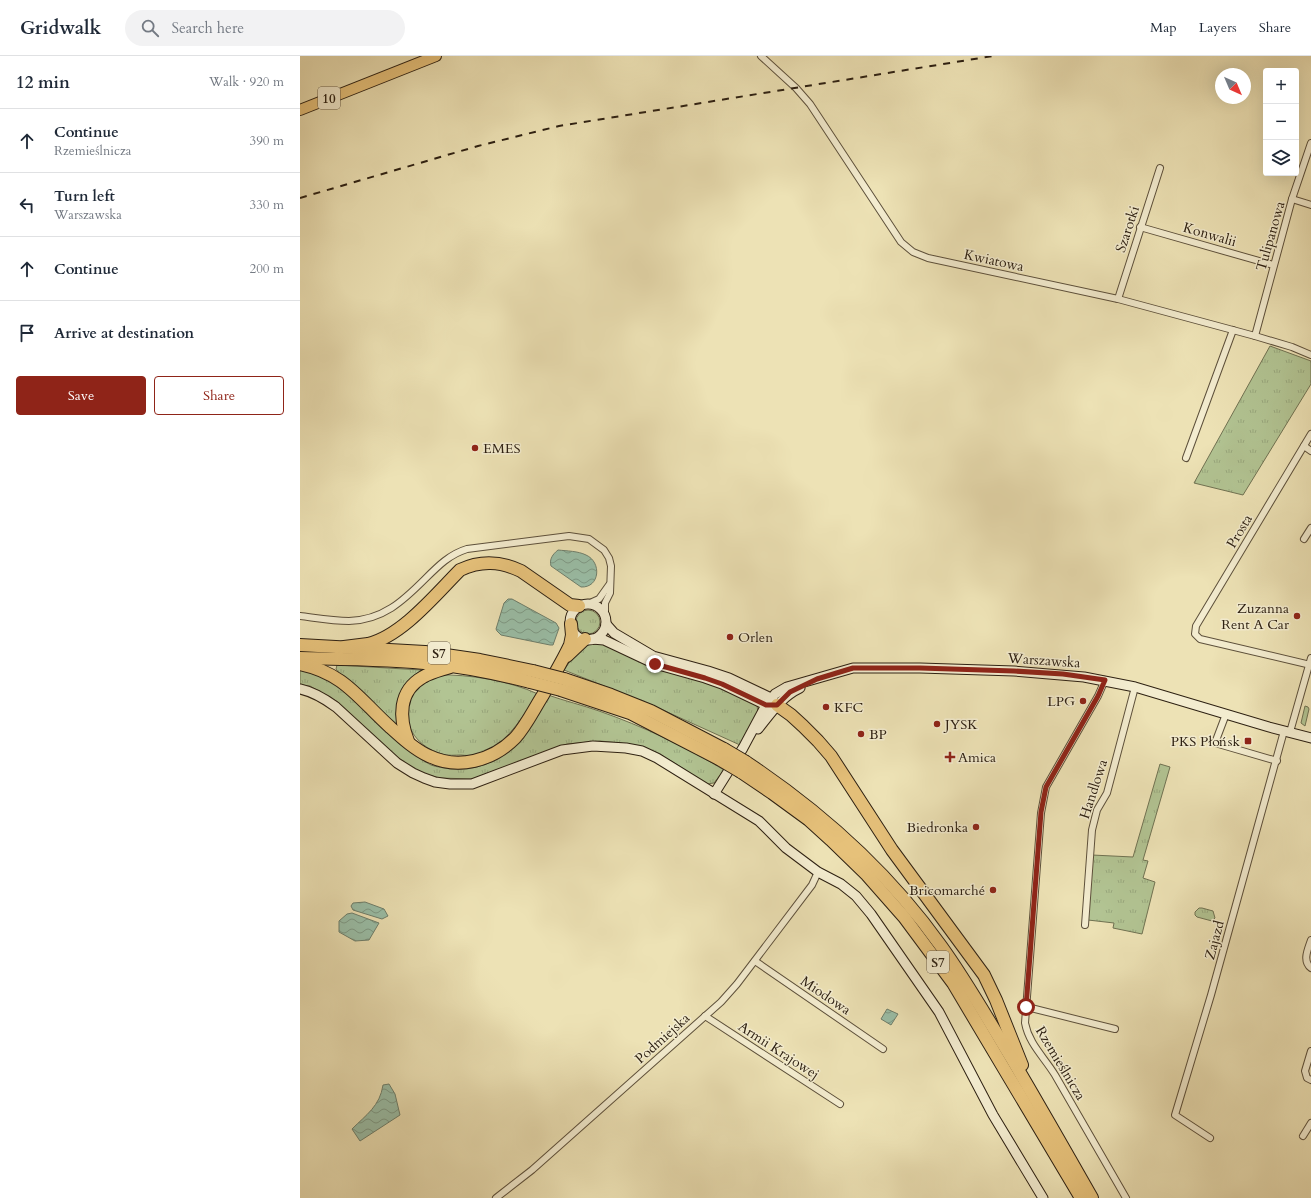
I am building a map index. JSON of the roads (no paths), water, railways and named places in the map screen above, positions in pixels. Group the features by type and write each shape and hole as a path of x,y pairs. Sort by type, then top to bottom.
{"highway":[{"path":"344,647 369,644 393,633 409,621 460,570 470,565 479,563 497,563 512,567 570,605 584,605"},
{"path":"300,664 322,670 352,689 390,727 428,756 447,762 467,763 478,761 496,753 515,738 525,725 570,645 572,635 571,624"},
{"path":"561,663 577,646 589,639"},
{"name":"S7","path":"300,645 448,654 506,664 532,676 562,685 630,713 722,754 743,767 775,781 838,832 875,868 895,889 941,946 987,1016 1092,1198"},
{"name":"S7","path":"300,658 365,659 435,664 502,675 532,676"},
{"path":"409,742 403,727 402,712 403,703 411,686 423,677 453,666"},
{"path":"772,703 791,715 831,756 892,850 984,975 996,1000 1038,1104"},
{"name":"S7","path":"743,767 772,793 809,820 831,840 872,880 904,917 953,983 1081,1198"}],"main road":[{"name":"10","path":"300,110 436,56"}],"street":[{"name":"Kwiatowa","path":"761,56 796,88 810,104 901,242 913,252 928,258 1118,299 1292,347 1311,355"},
{"name":"Tulipanowa","path":"1254,336 1292,199 1311,143"},
{"name":"Szarotki","path":"1118,299 1160,168"},
{"path":"1292,199 1311,205"},
{"name":"Konwalii","path":"1140,227 1273,265"},
{"path":"1186,458 1233,330"},
{"name":"Prosta","path":"1310,663 1200,639 1195,634 1196,626 1311,434"},
{"path":"1304,446 1311,450"},
{"path":"1304,539 1311,528"},
{"path":"300,616 349,621 374,616 388,611 405,599 438,566 459,551 472,548 569,536 589,539 604,550 609,558 611,566 610,593 605,603 606,620 602,634 589,639"},
{"path":"611,582 599,599 584,605 572,614 571,624 576,634 589,639 604,640 655,664 716,682 772,703"},
{"path":"584,605 598,607 614,633 653,656 729,678 772,703"},
{"name":"Zajazd","path":"1210,1138 1175,1115 1211,995 1277,761 1310,663"},
{"name":"Warszawska","path":"714,794 772,703 790,692 817,679 853,668 1014,671 1063,674 1105,680 1135,687 1311,738"},
{"name":"Rzemieślnicza","path":"1105,680 1098,696 1046,787 1041,812 1025,1023 1030,1041 1054,1074 1126,1198"},
{"name":"Handlowa","path":"1084,925 1092,830 1097,810 1107,793 1135,687"},
{"path":"300,689 327,700 397,762 413,773 435,782 472,784 562,750 593,746 610,746 642,751 657,758 759,821 786,848 818,872 841,884 856,896 871,914 939,1012 993,1115 1043,1198"},
{"path":"1226,714 1215,743 1277,761"},
{"name":"Podmiejska","path":"496,1198 532,1170 724,998 755,961 812,885 818,872"},
{"path":"1311,940 1306,960 1308,966 1311,968"},
{"name":"Miodowa","path":"755,961 883,1049"},
{"path":"1026,1007 1115,1029"},
{"name":"Armii Krajowej","path":"705,1016 840,1104"},
{"path":"1311,1051 1305,1071 1307,1078 1311,1080"},
{"path":"1303,1136 1311,1123"}],"water":[{"path":"558,550 572,551 591,558 595,563 597,574 592,583 581,587 551,566 552,557"},
{"path":"508,599 512,599 556,623 559,628 553,645 501,635 497,631 496,629 504,603"},
{"path":"365,902 384,909 388,916 382,919 353,910 351,906 353,903"},
{"path":"352,913 379,923 369,940 355,941 339,932 339,921 347,914"},
{"path":"887,1009 898,1014 891,1025 881,1019"},
{"path":"389,1084 395,1094 400,1115 360,1141 352,1129 372,1110 379,1099 383,1085"}],"railway":[{"path":"300,198 478,146 559,126 993,56"}],"place":[{"name":"EMES","path":"475,448"},
{"name":"Zuzanna Rent A Car","path":"1297,616"},
{"name":"Orlen","path":"730,637"},
{"name":"LPG","path":"1083,701"},
{"name":"KFC","path":"826,707"},
{"name":"JYSK","path":"937,724"},
{"name":"BP","path":"861,734"},
{"name":"PKS Płońsk","path":"1248,741"},
{"name":"Amica","path":"950,757"},
{"name":"Biedronka","path":"976,827"},
{"name":"Bricomarché","path":"993,890"}]}
